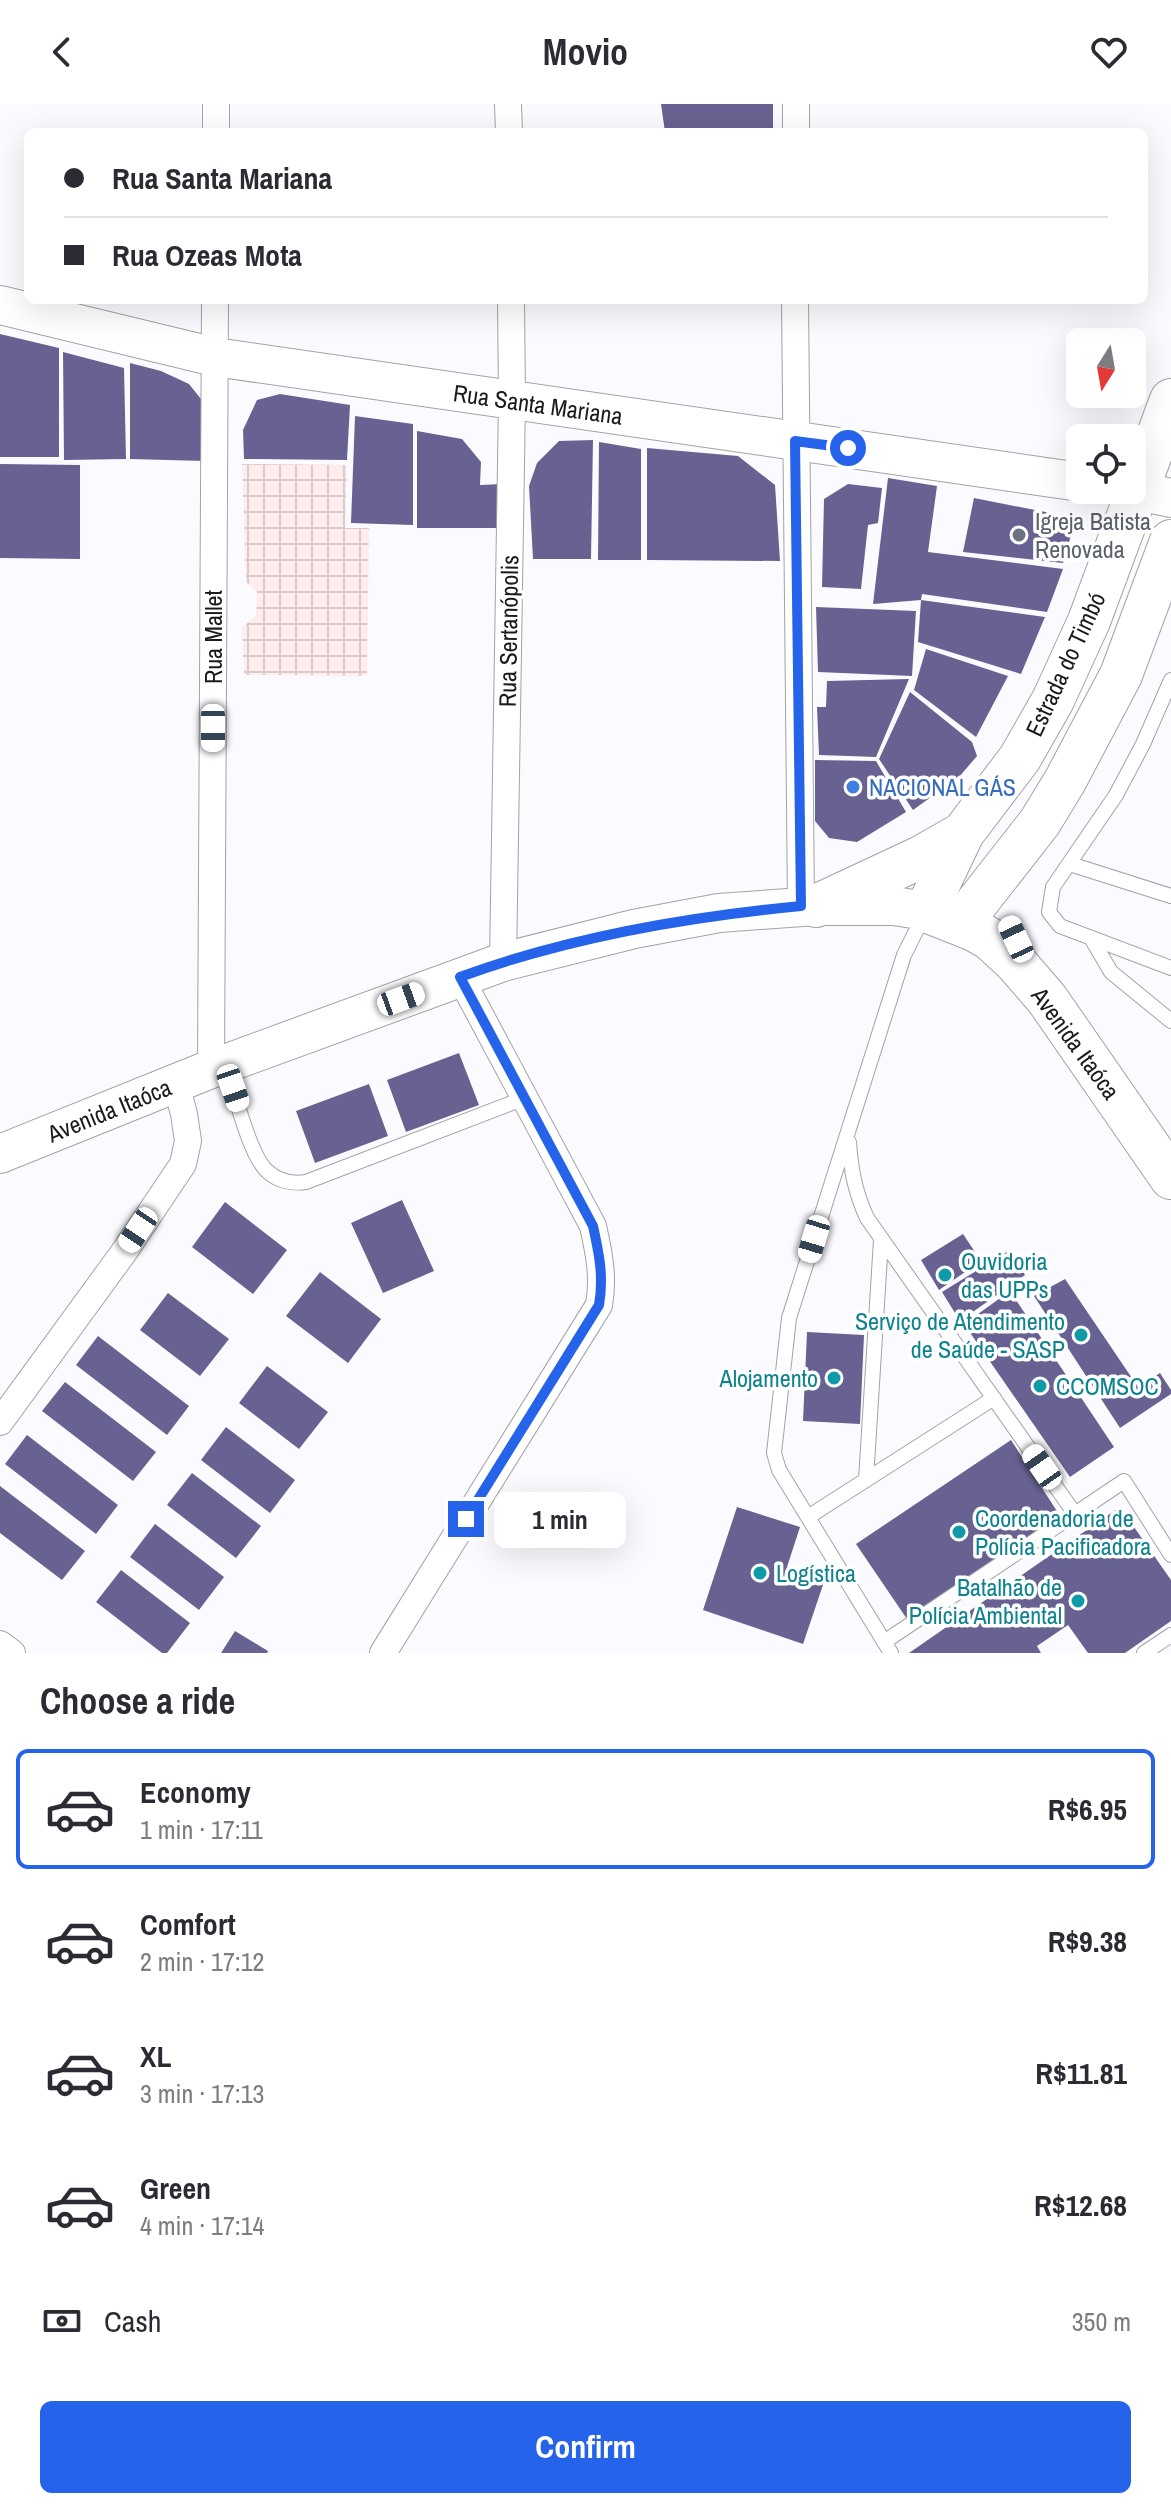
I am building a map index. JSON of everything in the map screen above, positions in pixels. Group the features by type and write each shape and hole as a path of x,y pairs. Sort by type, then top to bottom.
{"main road":[{"name":"Estrada do Timbó","path":"944,917 963,833 1020,758 1053,700 1147,493 1171,400"},
{"name":"Estrada do Timbó","path":"944,917 1013,858 1040,822 1121,675 1168,560"},
{"path":"809,906 921,857 963,833"},
{"path":"1013,858 1005,901 1008,921 1047,999"},
{"name":"Avenida Itaóca","path":"944,917 990,939 1015,962 1047,999 1166,1163"}],"street":[{"path":"216,104 216,128"},
{"path":"508,104 509,128"},
{"path":"796,104 796,128"},
{"name":"Rua Mallet","path":"215,304 218,1067"},
{"name":"Rua Sertanópolis","path":"503,962 511,304"},
{"path":"795,304 795,441 809,906"},
{"name":"Rua Santa Mariana","path":"0,305 215,357 1066,480"},
{"name":"Avenida Itaóca","path":"0,1154 218,1067 503,962 719,913 809,906 894,906 944,917"},
{"path":"383,1653 599,1305 602,1287 593,1226 460,977"},
{"path":"0,1422 124,1252 183,1164 188,1141 176,1084"},
{"path":"0,1644 12,1653"}],"lane":[{"path":"1171,680 1116,795 1053,887 1049,912 1060,926 1171,968"},
{"path":"1070,864 1171,896"},
{"path":"944,917 904,955 789,1318 774,1453 779,1470 888,1647 1124,1481 1171,1555"},
{"path":"1091,938 1111,972 1171,1021"},
{"path":"218,1067 257,1158 272,1174 293,1184 306,1182 525,1098"},
{"path":"848,1133 856,1196 881,1240 1075,1514"},
{"path":"866,1480 881,1240"},
{"path":"808,1517 994,1398"},
{"path":"1144,1653 1171,1635"}],"shaded area":[{"path":"242,464 347,465 345,528 369,528 367,676 244,675 242,628 256,615 257,592 246,582"}],"building":[{"path":"661,104 773,104 773,128 664,128"},
{"path":"0,334 59,348 59,457 0,457"},
{"path":"63,352 124,368 126,459 64,460"},
{"path":"130,363 161,371 189,384 201,399 206,418 205,461 130,459"},
{"path":"280,394 350,405 347,460 244,459 243,430 257,400"},
{"path":"355,416 413,424 413,525 351,523"},
{"path":"417,431 462,439 481,462 480,485 503,484 497,528 417,528"},
{"path":"593,440 591,559 533,559 529,486 537,463 559,441"},
{"path":"599,442 641,449 641,560 598,560"},
{"path":"647,448 738,456 775,485 780,561 647,560"},
{"path":"0,464 80,465 80,559 0,558"},
{"path":"888,478 937,486 928,552 1063,569 1047,612 922,594 921,600 873,604"},
{"path":"848,484 882,488 878,523 868,525 861,589 822,587 824,499"},
{"name":"Igreja Batista Renovada","path":"974,498 1076,518 1063,563 963,552"},
{"path":"921,600 1045,617 1021,674 918,642"},
{"path":"816,607 916,611 912,676 818,672"},
{"path":"926,649 1008,676 976,737 914,690"},
{"path":"909,679 876,757 819,755 817,707 826,707 827,681"},
{"path":"910,692 972,742 977,756 959,777 913,810 879,759"},
{"name":"NACIONAL GÁS","path":"815,760 876,761 906,812 857,842 829,838 815,821"},
{"path":"459,1053 479,1105 406,1132 387,1080"},
{"path":"369,1084 388,1136 315,1163 296,1111"},
{"path":"402,1200 434,1271 383,1293 351,1223"},
{"path":"225,1202 287,1250 253,1294 192,1247"},
{"name":"Ouvidoria das UPPs","path":"963,1234 981,1261 939,1290 921,1260"},
{"path":"1010,1250 1025,1275 960,1321 942,1292"},
{"path":"320,1272 381,1319 348,1363 286,1316"},
{"name":"Serviço de Atendimento de Saúde - SASP","path":"1065,1279 1138,1387 1160,1373 1171,1390 1171,1394 1120,1428 1034,1296"},
{"name":"CCOMSOC","path":"1010,1291 1114,1447 1070,1477 964,1324"},
{"path":"168,1293 229,1339 200,1376 140,1330"},
{"name":"Alojamento","path":"807,1332 864,1335 860,1424 803,1421"},
{"path":"98,1336 189,1406 167,1435 76,1365"},
{"path":"267,1366 328,1412 299,1449 239,1403"},
{"path":"65,1382 156,1452 133,1481 42,1411"},
{"path":"226,1427 295,1480 270,1513 201,1460"},
{"path":"27,1435 118,1505 96,1534 5,1464"},
{"name":"Coordenadoria de Polícia Pacificadora","path":"1011,1440 1062,1519 909,1622 856,1544"},
{"path":"192,1473 261,1526 236,1558 167,1505"},
{"path":"0,1486 85,1551 62,1580 0,1533"},
{"name":"Logística","path":"737,1507 800,1527 787,1567 825,1579 803,1644 703,1610"},
{"name":"Batalhão de Polícia Ambiental","path":"1120,1507 1171,1580 1171,1621 1125,1653 1088,1653 1068,1625 1037,1646 1041,1653 909,1653"},
{"path":"155,1524 224,1577 199,1610 130,1557"},
{"path":"121,1570 190,1623 167,1653 162,1653 96,1602"},
{"path":"235,1631 268,1651 267,1653 221,1653"}],"place":[{"name":"Igreja Batista Renovada","path":"1019,535"},
{"name":"NACIONAL GÁS","path":"853,787"},
{"name":"Ouvidoria das UPPs","path":"945,1275"},
{"name":"Serviço de Atendimento de Saúde - SASP","path":"1081,1335"},
{"name":"Alojamento","path":"834,1378"},
{"name":"CCOMSOC","path":"1040,1386"},
{"name":"Coordenadoria de Polícia Pacificadora","path":"959,1532"},
{"name":"Logística","path":"760,1573"},
{"name":"Batalhão de Polícia Ambiental","path":"1078,1601"}],"route":[{"path":"466,1519 599,1305 602,1287 593,1226 460,977 503,962 634,929 719,913 801,906 795,441 848,448"}]}
